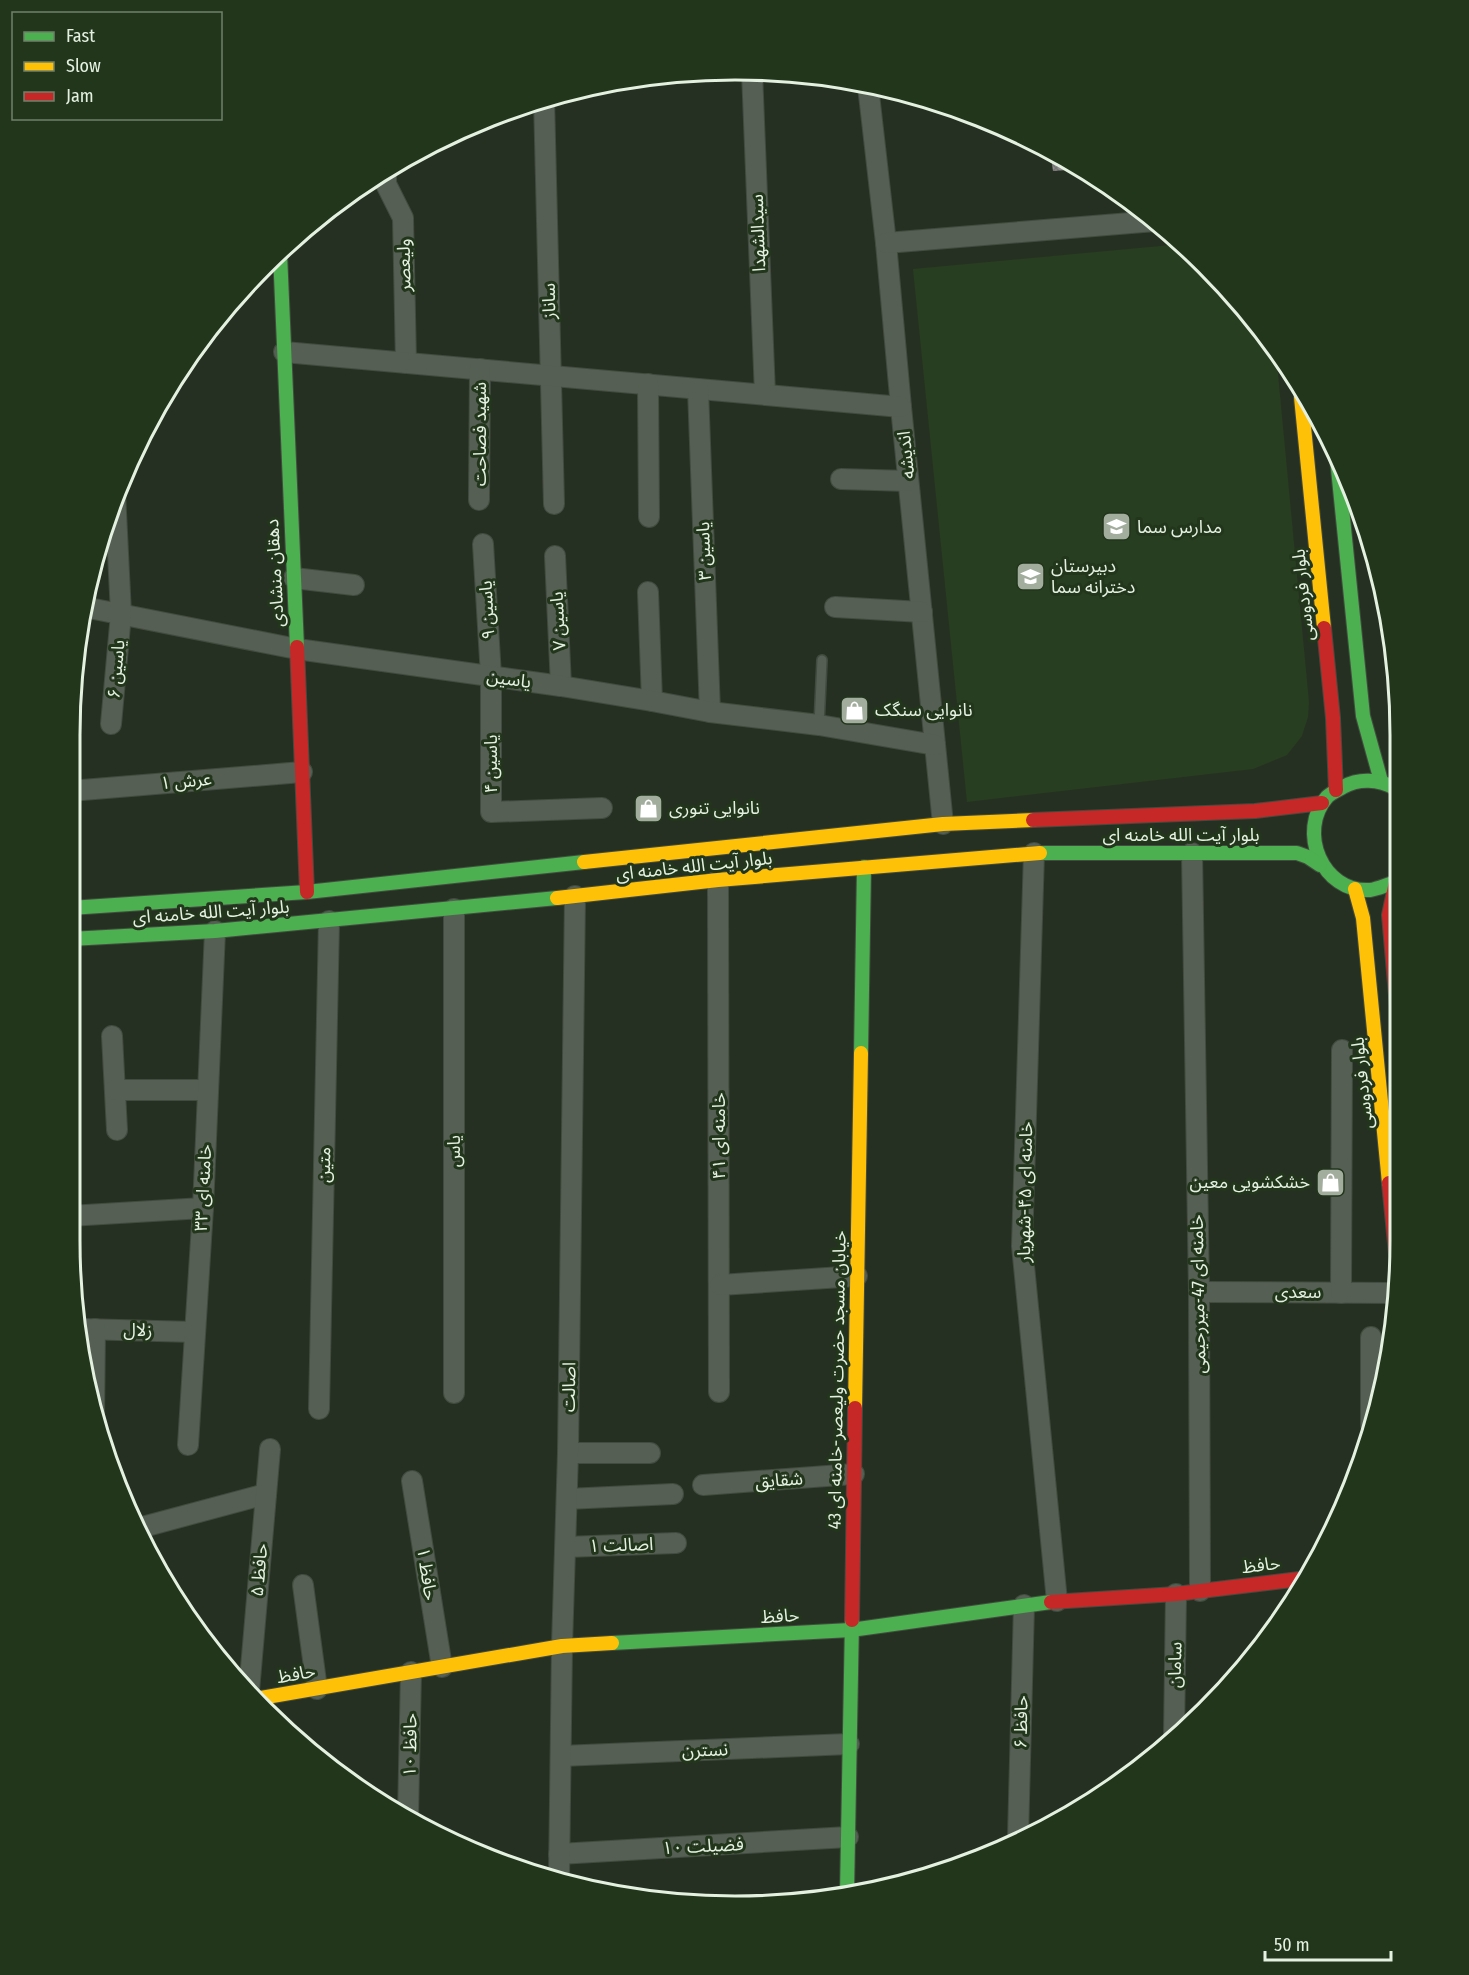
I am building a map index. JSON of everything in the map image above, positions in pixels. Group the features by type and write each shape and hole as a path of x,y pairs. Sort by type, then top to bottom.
{"main road":[{"name":"دهقان منشادی","path":"280,262 307,892"},
{"name":"بلوار فردوسی","path":"1303,409 1333,718 1336,790"},
{"path":"1339,483 1363,716 1380,781"},
{"path":"1320,865 1312,834 1313,823 1322,803 1344,785 1362,780 1380,781 1390,786"},
{"name":"بلوار آیت الله خامنه ای","path":"80,907 307,892 943,824 1255,811 1322,803"},
{"path":"1249,853 1260,849 1266,832 1262,818 1255,811"},
{"name":"بلوار آیت الله خامنه ای","path":"80,938 215,931 329,921 718,880 1034,853 1297,853 1320,865 1335,880 1354,889"},
{"name":"خیابان مسجد حضرت ولیعصر-خامنه ای 43","path":"847,1885 864,867"},
{"path":"1354,889 1376,890 1390,884"},
{"name":"بلوار فردوسی","path":"1354,889 1363,918 1390,1193"},
{"path":"1390,910 1390,926"},
{"name":"حافظ","path":"266,1698 562,1646 851,1630 1057,1601 1176,1594 1295,1580"}],"street":[{"name":"سیدالشهدا","path":"752,80 765,394"},
{"name":"اندیشه","path":"869,94 886,243 943,824"},
{"name":"ساناز","path":"544,108 554,504"},
{"name":"ولیعصر","path":"386,180 403,218 406,363"},
{"path":"886,243 1142,222"},
{"path":"284,352 901,407"},
{"name":"شهید فصاحت","path":"480,369 480,500"},
{"path":"648,384 649,518"},
{"name":"یاسین ۳","path":"698,389 710,712"},
{"path":"841,479 908,481"},
{"name":"یاسین ۶","path":"111,724 121,614 117,516"},
{"name":"یاسین ۹","path":"483,544 491,676"},
{"name":"یاسین ۷","path":"555,555 561,686"},
{"path":"294,578 354,585"},
{"path":"648,592 652,701"},
{"path":"835,607 922,612"},
{"name":"یاسین","path":"92,608 297,649 561,686 710,712 819,725 935,745"},
{"name":"یاسین ۴","path":"491,676 490,812 602,808"},
{"name":"عرش ۱","path":"80,790 302,771"},
{"name":"خامنه ای ۴۵-شهریار","path":"1034,853 1022,1246 1057,1601"},
{"name":"خامنه ای 47-میررحیمی","path":"1192,853 1200,1591"},
{"name":"خامنه ای ۴۱","path":"718,880 719,1392"},
{"name":"اصالت","path":"559,1871 562,1646 568,1453 575,896"},
{"name":"یاس","path":"453,1393 454,909"},
{"name":"متین","path":"319,1409 329,921"},
{"name":"خامنه ای ۳۳","path":"188,1445 203,1208 215,931"},
{"path":"112,1036 117,1130"},
{"path":"1341,1293 1342,1050"},
{"path":"115,1090 208,1090"},
{"path":"80,1215 203,1208"},
{"path":"720,1285 857,1276"},
{"name":"سعدی","path":"1198,1292 1387,1293"},
{"path":"88,1329 90,1354"},
{"name":"زلال","path":"88,1329 195,1332"},
{"path":"1371,1337 1371,1393"},
{"name":"حافظ ۵","path":"250,1681 270,1449"},
{"path":"568,1453 650,1453"},
{"name":"شقایق","path":"703,1485 854,1474"},
{"name":"حافظ ۱","path":"411,1481 442,1667"},
{"path":"145,1526 266,1494"},
{"path":"567,1499 673,1494"},
{"name":"اصالت ۱","path":"566,1547 676,1543"},
{"path":"303,1585 317,1689"},
{"name":"سامان","path":"1174,1726 1176,1594"},
{"name":"حافظ ۶","path":"1018,1831 1024,1605"},
{"name":"حافظ ۱۰","path":"408,1809 411,1672"},
{"name":"نسترن","path":"561,1756 849,1744"},
{"name":"فضیلت ۱۰","path":"559,1854 848,1837"}],"lane":[{"path":"819,725 822,660"}],"shaded area":[{"name":"مدارس سما","path":"1169,245 1198,271 1254,336 1278,369 1309,702 1308,717 1302,736 1287,755 1253,769 967,802 913,269"}],"building":[{"path":"1052,162 1067,170 1053,171"}],"traffic: fast":[{"path":"280,262 297,647"},
{"path":"1339,483 1363,716 1381,781"},
{"path":"1390,786 1369,781 1349,784 1327,797 1318,811 1314,826 1319,857 1327,871 1339,882 1353,888 1370,890 1390,884"},
{"path":"1040,853 1297,853 1320,865"},
{"path":"80,907 307,892 584,862"},
{"path":"861,1053 864,867"},
{"path":"80,938 215,931 557,898"},
{"path":"612,1643 851,1630 1051,1602"},
{"path":"847,1885 852,1620"}],"traffic: slow":[{"path":"1302,407 1324,628"},
{"path":"584,862 943,824 1033,820"},
{"path":"557,898 718,880 1040,853"},
{"path":"1355,889 1363,918 1389,1183"},
{"path":"855,1408 861,1053"},
{"path":"265,1697 562,1646 612,1643"}],"traffic: jam":[{"path":"1324,628 1333,718 1336,790"},
{"path":"297,647 307,892"},
{"path":"1033,820 1255,811 1322,803"},
{"path":"1390,910 1390,926"},
{"path":"1389,1183 1390,1193"},
{"path":"852,1620 855,1408"},
{"path":"1051,1602 1176,1594 1295,1580"}],"place":[{"name":"مدارس سما","path":"1116,527"},
{"name":"دبیرستان دخترانه سما","path":"1030,576"},
{"name":"نانوایی سنگک","path":"854,710"},
{"name":"نانوایی تنوری","path":"648,808"},
{"name":"خشکشویی معین","path":"1331,1182"}]}
